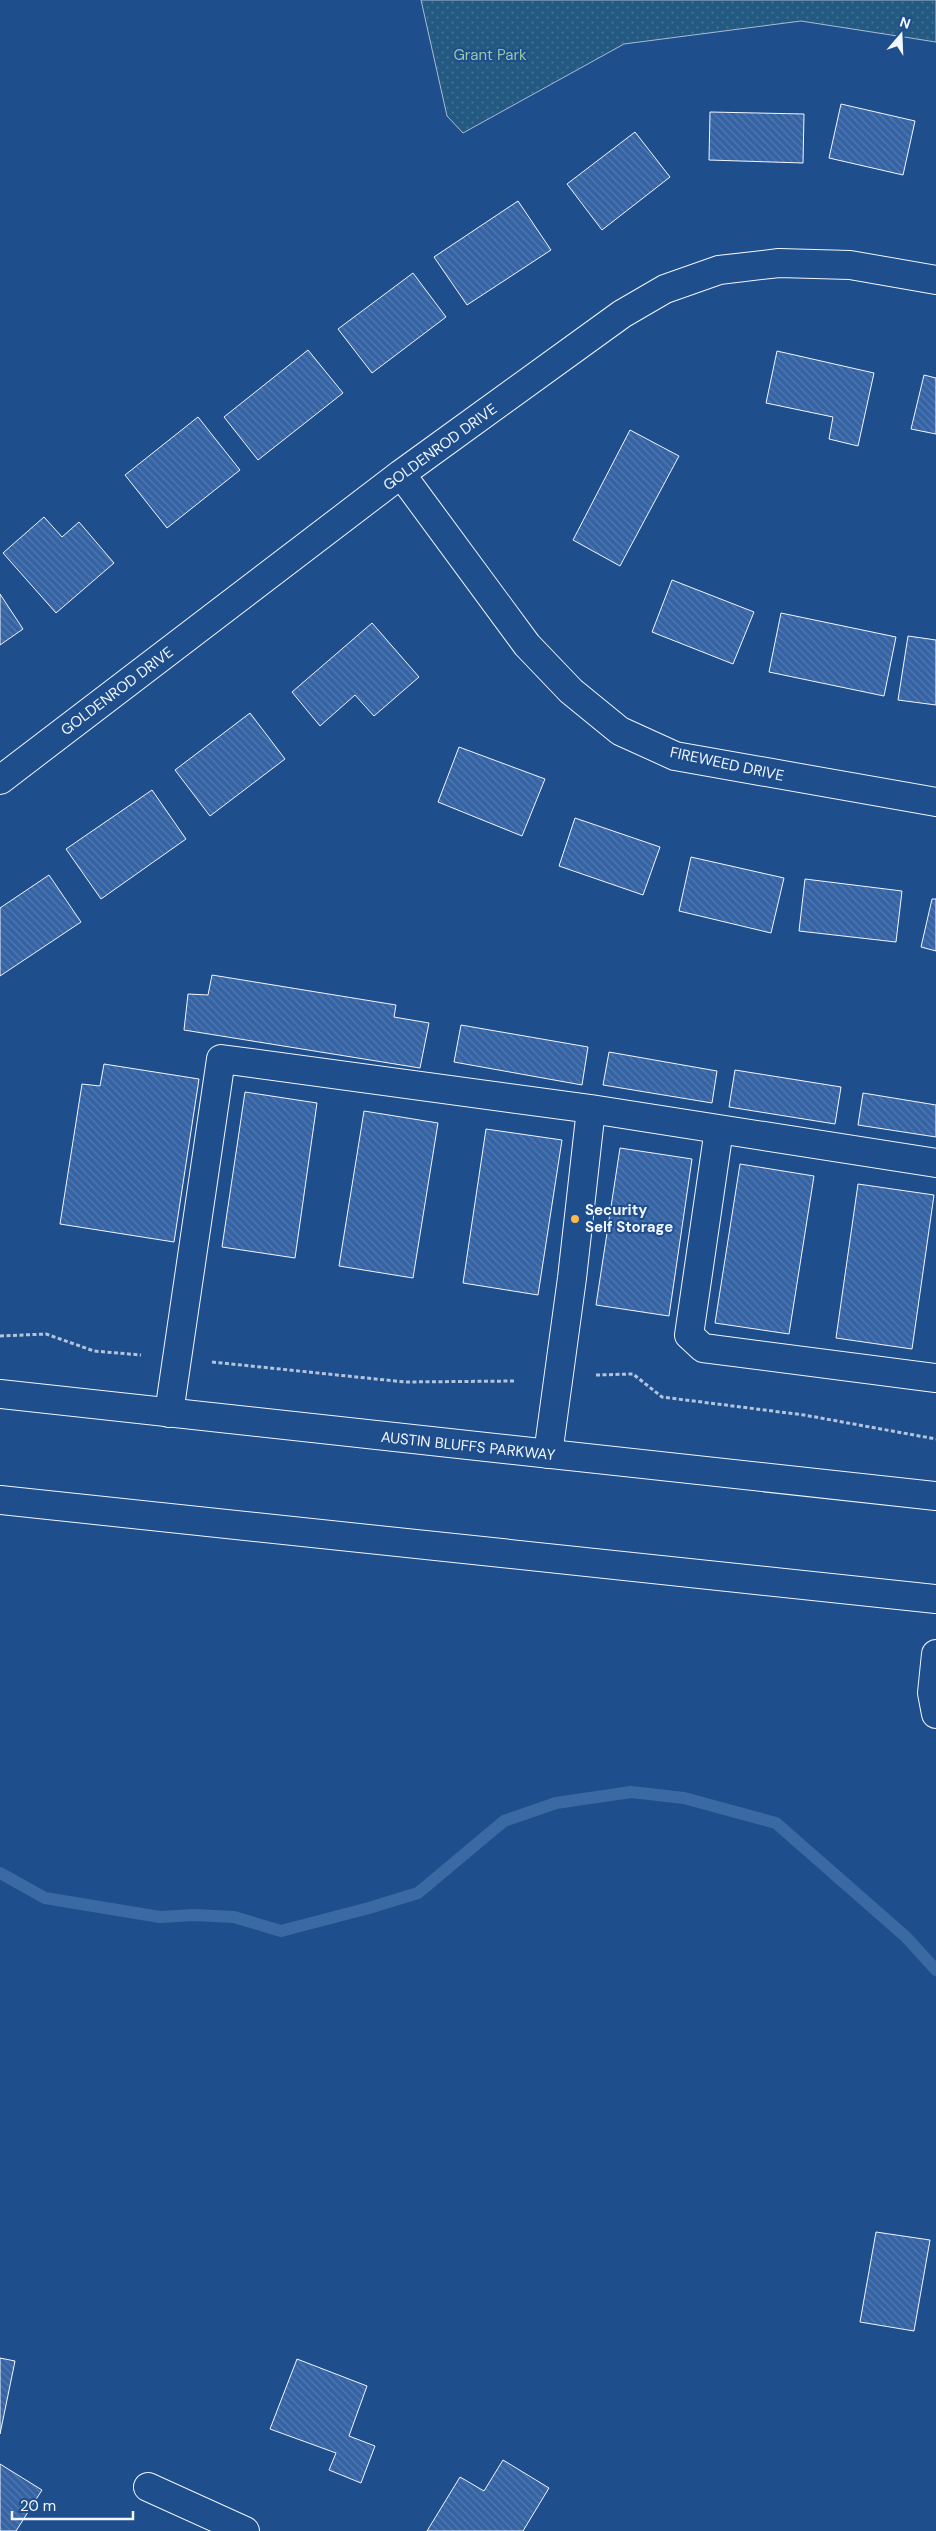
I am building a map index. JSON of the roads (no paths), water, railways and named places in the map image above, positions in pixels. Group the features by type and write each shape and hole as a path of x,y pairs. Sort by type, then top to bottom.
{"main road":[{"name":"GOLDENROD DRIVE","path":"0,780 402,474 622,314 665,289 719,270 779,262 850,265 936,280"},
{"name":"FIREWEED DRIVE","path":"402,474 527,645 570,691 620,731 675,756 936,802"},
{"path":"169,1413 221,1059 591,1109 936,1163"},
{"path":"548,1454 572,1278 591,1109"},
{"path":"719,1129 689,1335 703,1348 936,1378"},
{"name":"AUSTIN BLUFFS PARKWAY","path":"0,1394 936,1496"},
{"path":"0,1500 936,1599"},
{"path":"936,1654 932,1692 936,1714"},
{"path":"148,2487 245,2531"}],"waterway":[{"path":"0,1873 45,1898 160,1917 194,1915 234,1917 281,1931 418,1893 504,1821 556,1803 631,1792 684,1798 776,1823 906,1937 936,1970"}],"place":[{"name":"Security Self Storage","path":"575,1219"}],"park label":[{"name":"Grant Park","path":"490,55"}]}
